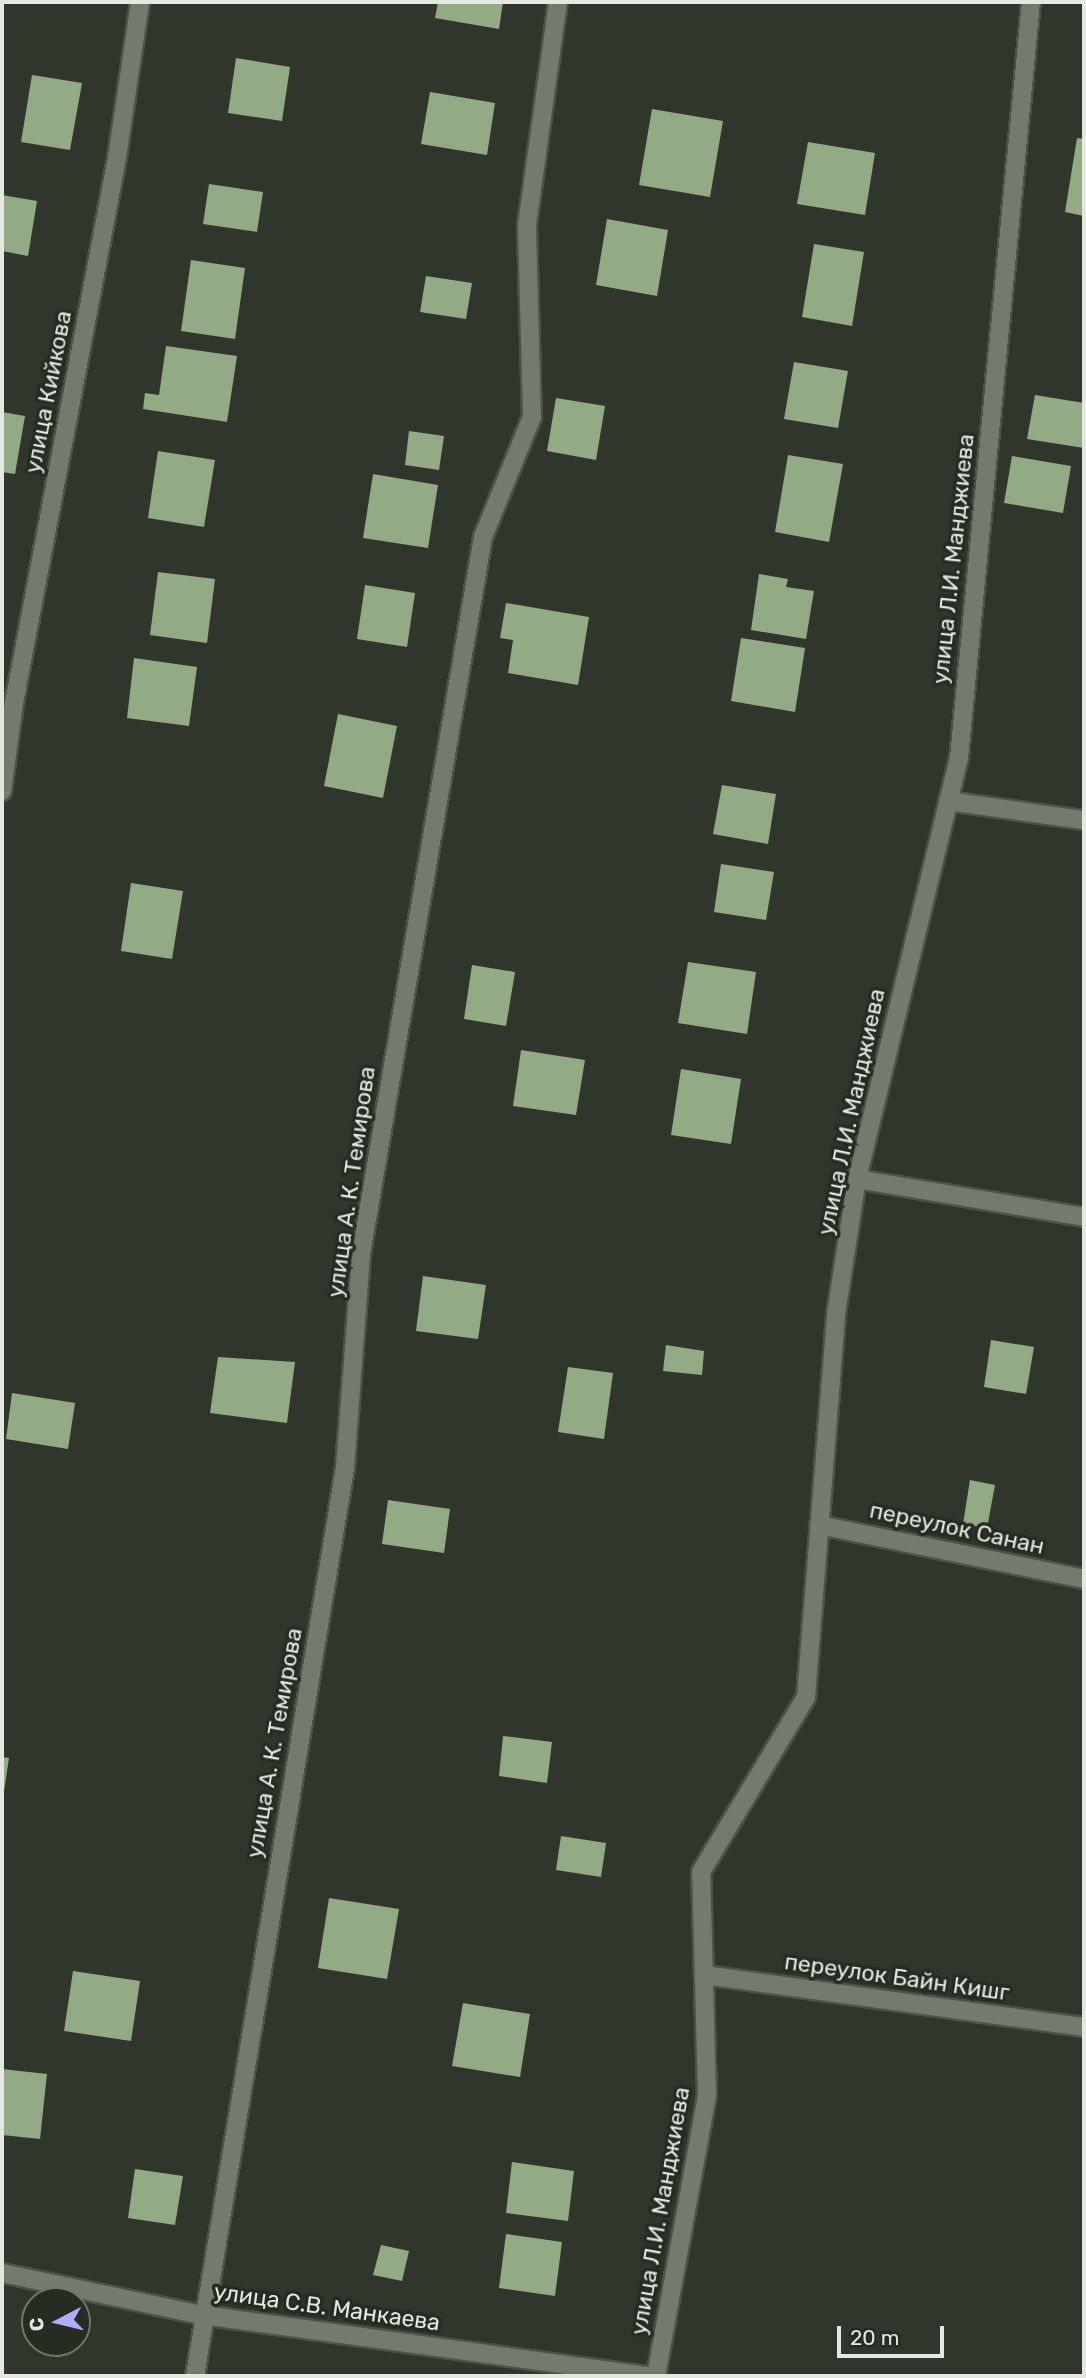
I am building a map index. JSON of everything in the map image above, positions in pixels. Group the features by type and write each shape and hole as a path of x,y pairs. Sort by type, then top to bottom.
{"street":[{"name":"улица Кийкова","path":"2,791 8,702 117,158 140,2"},
{"name":"улица А. К. Темирова","path":"195,2376 202,2315 345,1468 361,1254 483,537 533,416 527,225 558,2"},
{"name":"улица Л.И. Манджиева","path":"656,2376 707,2095 701,1872 806,1697 836,1314 857,1179 959,758 1031,2"},
{"path":"948,801 1084,820"},
{"path":"857,1179 1084,1217"},
{"name":"переулок Санан","path":"819,1525 1084,1579"},
{"name":"переулок Байн Кишг","path":"704,1975 1084,2027"},
{"name":"улица С.В. Манкаева","path":"2,2273 202,2315 649,2376"}],"building":[{"path":"438,2 503,2 499,29 435,18"},
{"path":"236,58 290,67 282,121 228,113"},
{"path":"32,75 82,83 70,150 21,142"},
{"path":"430,92 495,103 487,155 421,144"},
{"path":"652,109 723,121 710,197 639,185"},
{"path":"1077,138 1084,139 1084,216 1065,212"},
{"path":"808,142 875,153 865,215 797,204"},
{"path":"209,184 263,192 257,232 203,224"},
{"path":"2,195 37,201 28,256 2,251"},
{"path":"607,219 668,230 657,296 596,285"},
{"path":"814,244 864,252 852,326 802,317"},
{"path":"191,260 245,268 235,339 181,331"},
{"path":"426,276 472,283 466,319 420,312"},
{"path":"166,346 237,356 227,422 143,409 145,393 159,395"},
{"path":"794,362 848,371 838,428 784,419"},
{"path":"1035,395 1084,403 1084,448 1027,439"},
{"path":"556,398 605,406 596,460 547,451"},
{"path":"2,412 25,416 15,474 2,472"},
{"path":"409,431 444,436 439,470 405,465"},
{"path":"158,451 215,460 204,527 148,518"},
{"path":"788,455 843,464 829,542 775,532"},
{"path":"1012,456 1071,466 1063,513 1004,503"},
{"path":"373,474 438,485 428,548 363,538"},
{"path":"158,572 215,579 207,643 150,635"},
{"path":"759,574 788,579 786,587 814,591 806,639 751,630"},
{"path":"365,585 415,593 407,647 357,639"},
{"path":"506,603 589,617 578,685 508,673 513,640 500,638"},
{"path":"741,638 805,648 795,712 731,701"},
{"path":"134,658 197,667 189,726 127,718"},
{"path":"338,714 397,726 383,798 324,786"},
{"path":"722,785 776,794 768,844 713,834"},
{"path":"721,864 774,872 766,920 714,912"},
{"path":"131,883 183,891 172,959 121,951"},
{"path":"688,962 756,972 747,1034 678,1023"},
{"path":"472,965 515,972 506,1026 464,1019"},
{"path":"521,1050 585,1060 576,1115 513,1106"},
{"path":"681,1069 741,1079 731,1144 671,1135"},
{"path":"423,1276 486,1285 478,1339 416,1331"},
{"path":"991,1340 1034,1347 1026,1394 984,1387"},
{"path":"666,1345 704,1351 702,1375 663,1371"},
{"path":"218,1357 295,1362 287,1423 210,1413"},
{"path":"568,1367 613,1373 604,1439 558,1432"},
{"path":"12,1393 75,1403 68,1449 6,1439"},
{"path":"970,1480 995,1485 987,1528 963,1524"},
{"path":"388,1500 450,1509 444,1553 382,1544"},
{"path":"503,1736 552,1742 547,1783 499,1776"},
{"path":"2,1757 9,1758 3,1798 2,1798"},
{"path":"561,1836 606,1843 601,1877 556,1870"},
{"path":"329,1898 399,1909 387,1979 318,1968"},
{"path":"73,1971 140,1981 131,2041 64,2031"},
{"path":"463,2003 530,2014 520,2077 452,2066"},
{"path":"2,2069 47,2074 40,2139 2,2135"},
{"path":"512,2162 574,2171 568,2221 506,2213"},
{"path":"135,2169 183,2176 175,2225 128,2218"},
{"path":"506,2234 562,2242 555,2296 499,2288"},
{"path":"381,2245 409,2251 402,2281 373,2275"}]}
